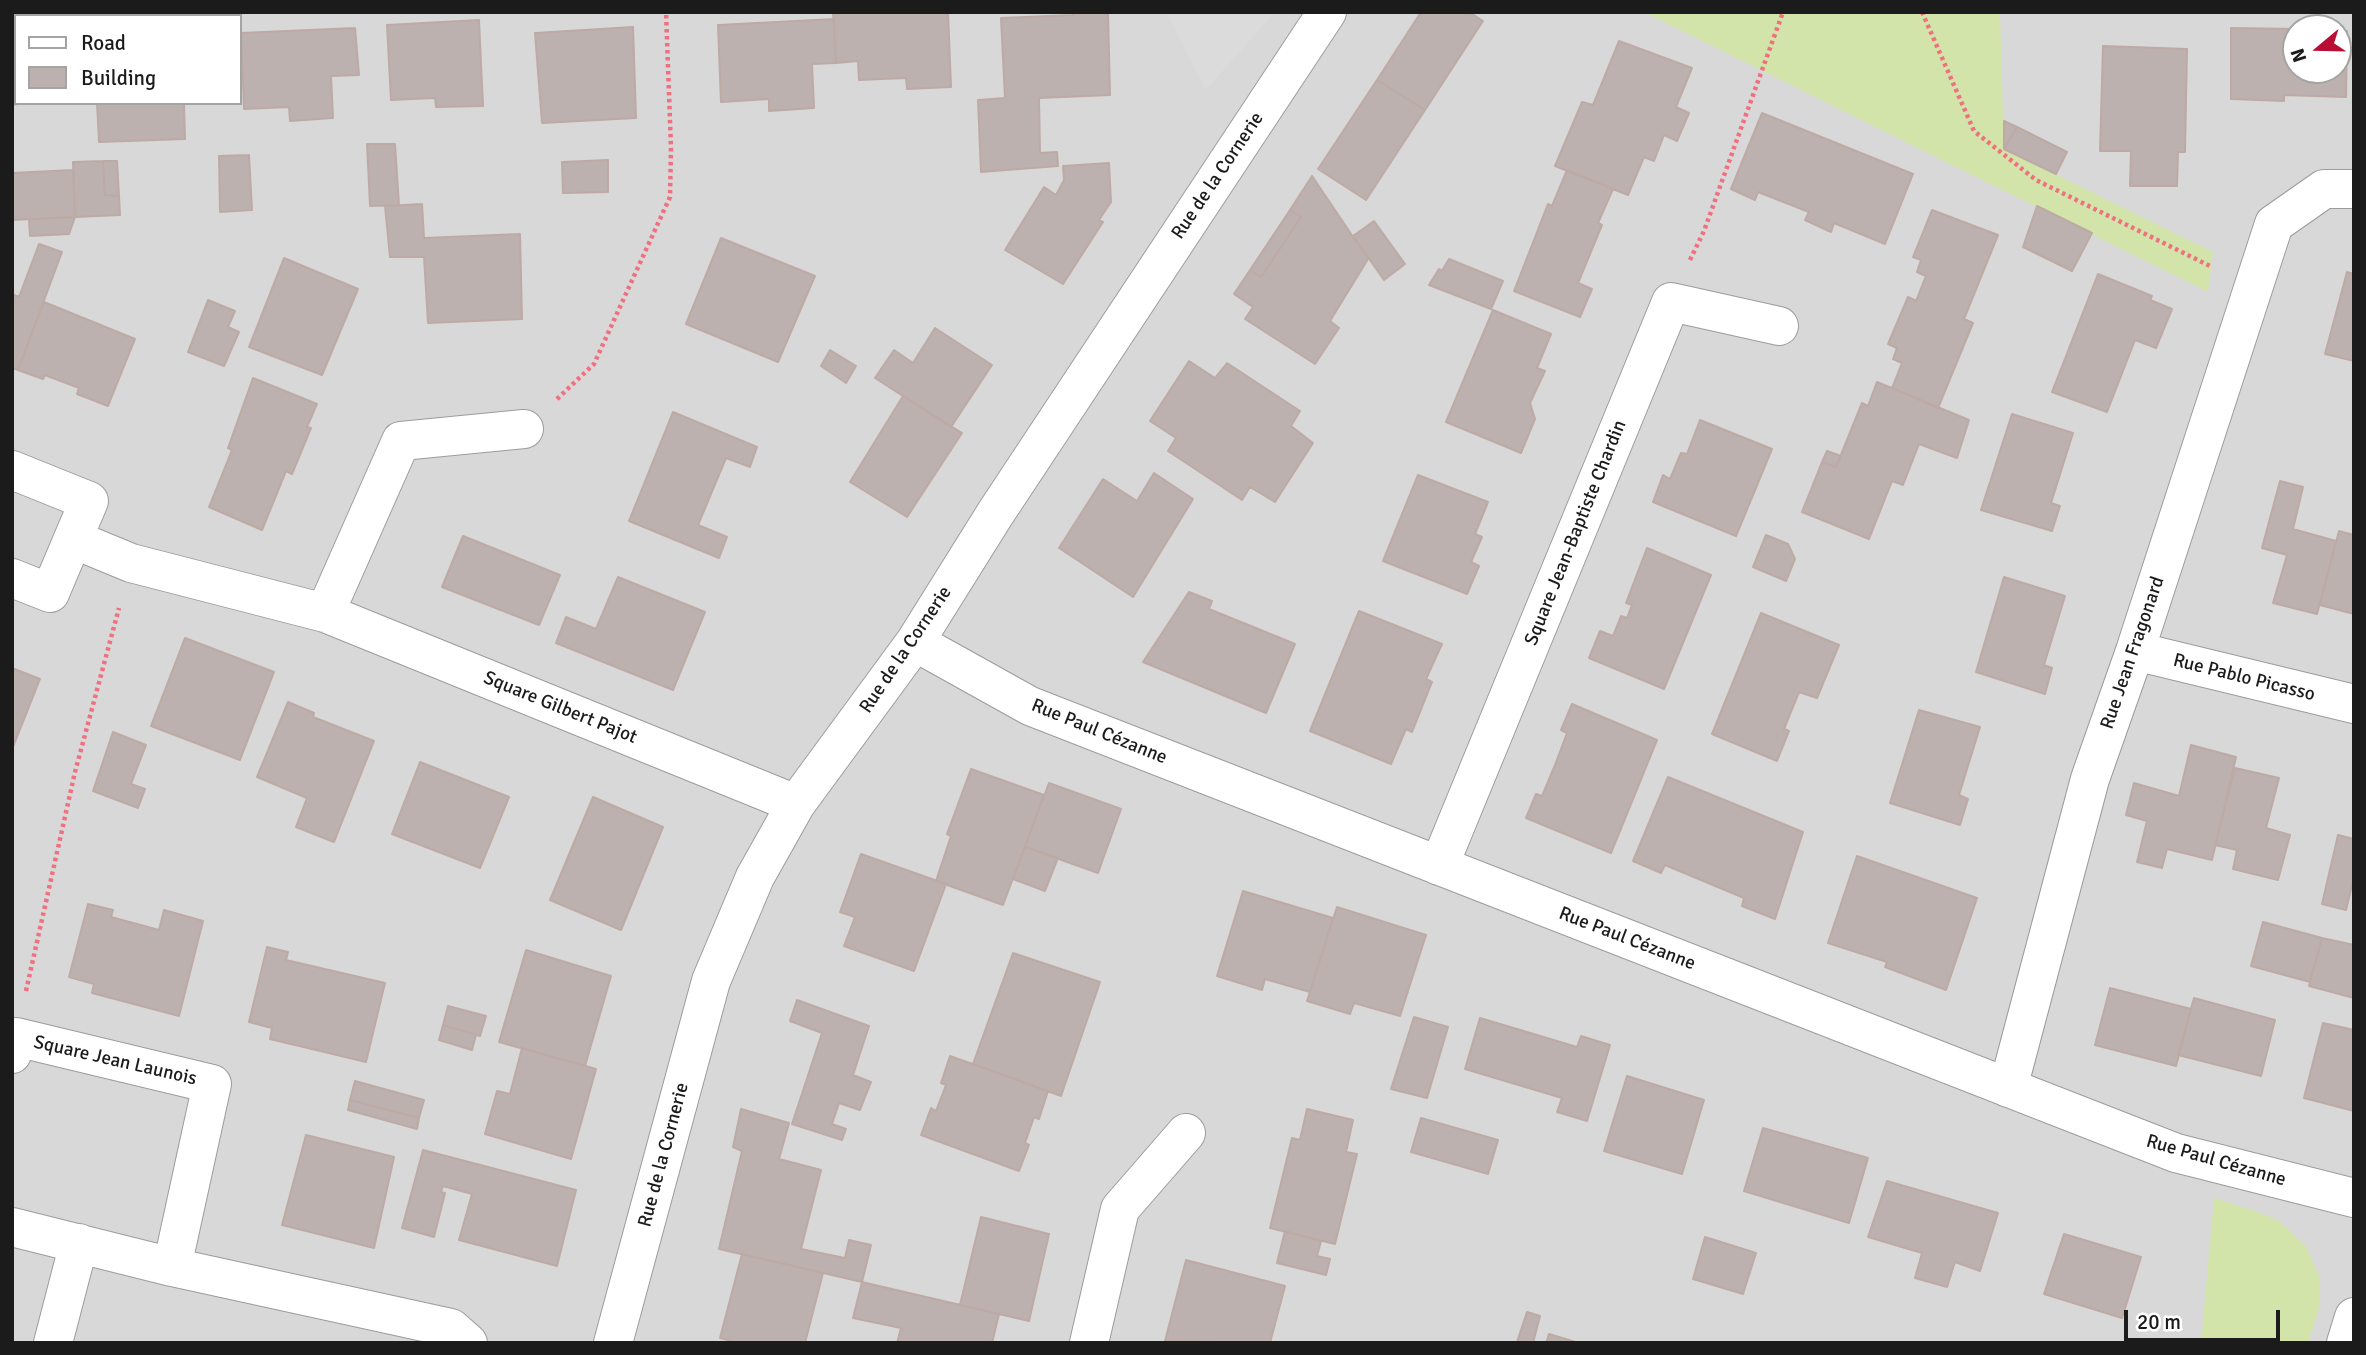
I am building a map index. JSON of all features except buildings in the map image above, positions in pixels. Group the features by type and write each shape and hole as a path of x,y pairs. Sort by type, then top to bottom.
{"street":[{"name":"Rue de la Cornerie","path":"613,1343 711,981 755,877 796,804 915,642 995,514 1326,13"},
{"name":"Rue Jean Fragonard","path":"2008,1087 2090,779 2135,651 2274,224 2324,189 2354,190"},
{"path":"1671,302 1779,326"},
{"name":"Square Jean-Baptiste Chardin","path":"1439,866 1671,302"},
{"path":"325,613 401,441 524,429"},
{"path":"12,470 89,501 50,593 12,578"},
{"name":"Square Gilbert Pajot","path":"73,539 131,563 325,613 796,804"},
{"name":"Rue Paul Cézanne","path":"915,642 1030,705 2176,1153 2354,1198"},
{"name":"Rue Pablo Picasso","path":"2135,651 2354,704"},
{"name":"Square Jean Launois","path":"14,1046 212,1084 172,1267"},
{"path":"1088,1343 1120,1209 1186,1133"},
{"path":"12,1227 172,1267 451,1328 468,1343"},
{"path":"53,1343 79,1244"},
{"path":"2346,1343 2354,1317"}],"path":[{"path":"524,429 594,364 670,197 666,12"},
{"path":"1671,302 1704,232 1783,12"},
{"path":"1922,12 1973,131 2036,180 2253,288"},
{"path":"14,1046 75,772 131,563"}],"shaded area":[{"path":"12,12 2354,12 2354,1343 12,1343"},
{"path":"1167,12 1275,12 1206,90"}],"green space":[{"path":"1644,12 2000,12 2004,149 2213,252 2208,292"},
{"path":"2214,1198 2279,1221 2306,1247 2320,1278 2319,1308 2308,1343 2201,1343"}]}
